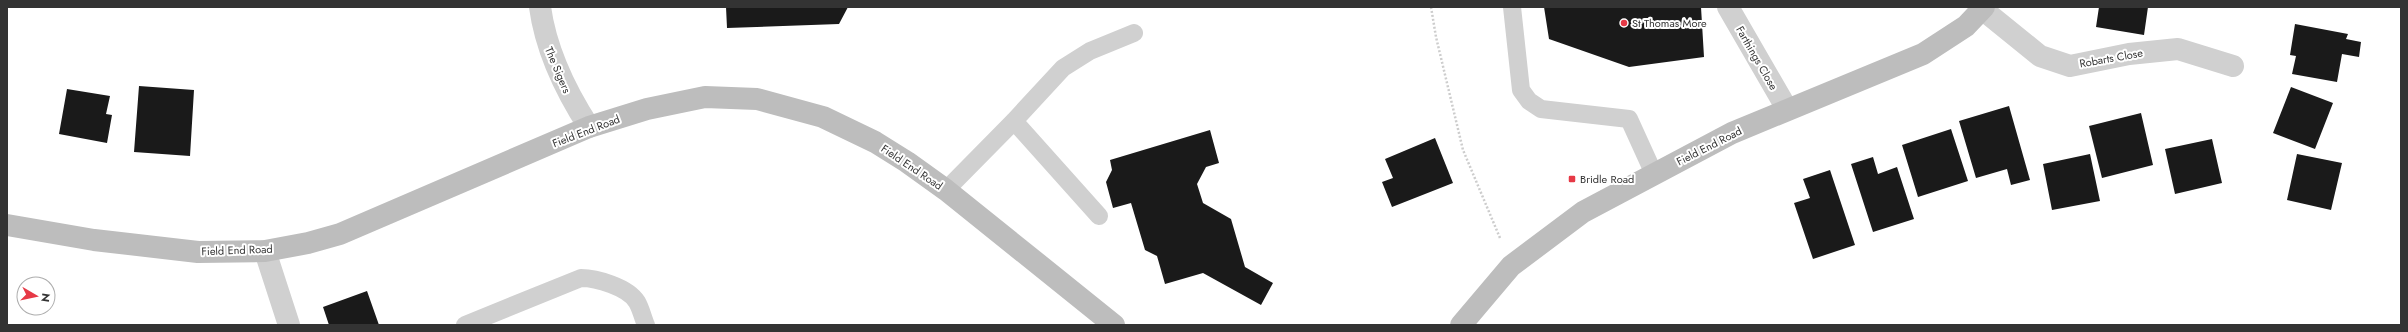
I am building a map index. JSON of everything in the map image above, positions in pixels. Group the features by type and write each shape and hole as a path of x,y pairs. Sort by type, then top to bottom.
{"street":[{"name":"The Sigers","path":"540,7 547,42 558,71 571,100 589,127"},
{"name":"Farthings Close","path":"1728,7 1787,109"},
{"name":"Field End Road","path":"1461,325 1511,266 1583,212 1732,133 1923,54 1966,26 1983,8"},
{"name":"Robarts Close","path":"1983,8 2040,56 2070,66 2129,54 2178,49 2232,66"},
{"name":"Field End Road","path":"7,225 94,240 198,252 265,251 308,243 340,234 589,127 647,110 705,97 757,99 801,109 845,127 907,162 946,190 1114,325"},
{"path":"265,251 289,325"}],"lane":[{"path":"1512,7 1521,90 1529,101 1541,109 1629,119 1654,174"},
{"path":"946,190 1014,121 1063,68 1090,51 1134,33"},
{"path":"1014,121 1099,216"},
{"path":"465,325 581,278 593,278 604,281 636,300 646,325"}],"path":[{"path":"1431,7 1436,37 1463,150 1511,266"}],"building":[{"path":"726,7 848,7 839,24 727,28"},
{"name":"St Thomas More","path":"1544,7 1701,7 1704,57 1629,67 1549,39"},
{"path":"2099,7 2148,7 2144,35 2096,27"},
{"path":"2295,24 2348,34 2346,39 2361,42 2359,57 2342,54 2337,82 2292,74 2296,56 2290,55"},
{"path":"139,86 194,90 190,156 134,152"},
{"path":"2291,87 2333,103 2315,149 2273,133"},
{"path":"67,89 110,96 106,114 112,115 107,143 59,134"},
{"path":"2009,106 2030,180 2011,185 2007,169 1976,178 1959,121"},
{"path":"2141,113 2153,165 2102,178 2089,126"},
{"path":"1951,129 1968,181 1918,197 1902,145"},
{"path":"1210,130 1219,163 1206,167 1197,184 1203,203 1231,219 1245,267 1273,283 1261,305 1203,273 1165,284 1157,256 1145,250 1131,203 1113,208 1106,182 1112,170 1110,160"},
{"path":"1435,138 1453,183 1392,207 1382,182 1393,178 1385,159"},
{"path":"2212,139 2222,183 2175,194 2165,149"},
{"path":"2090,154 2100,201 2052,210 2043,164"},
{"path":"2297,154 2342,163 2331,210 2287,200"},
{"path":"1873,157 1878,174 1897,167 1914,219 1873,232 1851,164"},
{"path":"1830,170 1855,245 1813,259 1794,203 1810,198 1803,179"},
{"path":"367,291 379,325 329,325 323,307"}],"place":[{"name":"St Thomas More","path":"1624,23"},
{"name":"Bridle Road","path":"1572,179"}]}
